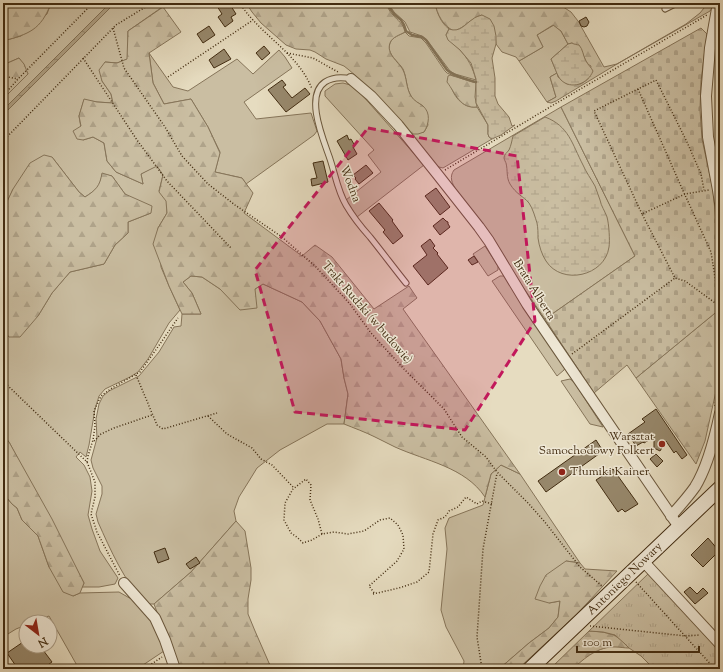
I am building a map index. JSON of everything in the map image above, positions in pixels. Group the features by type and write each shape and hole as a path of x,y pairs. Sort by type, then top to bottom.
{"street":[{"path":"717,6 710,48 706,96 708,137 717,166 718,204"},
{"name":"Brata Alberta","path":"351,79 371,96 387,114 438,175 488,241 564,360 675,522"},
{"path":"675,522 695,487 710,452 718,410"},
{"name":"Antoniego Nowary","path":"530,669 644,562 675,522 720,488"},
{"path":"644,562 720,644"},
{"path":"124,583 155,618 165,640 175,669"}],"lane":[{"path":"665,9 677,3"},
{"path":"315,100 318,88 328,80 342,77 351,79"},
{"name":"Wodna","path":"315,100 316,114 321,132 345,203 354,217 406,283"}],"path":[{"path":"3,96 93,3"},
{"path":"3,141 116,25 152,3"},
{"path":"239,3 253,20 288,53 304,73 311,87 315,100"},
{"path":"438,175 717,6"},
{"path":"168,77 253,20"},
{"name":"Trakt Rudzki (w budowie)","path":"113,28 124,68 182,156 208,184 282,238 316,267 350,304 371,333 444,409 462,437 486,457 497,472 544,521 580,567 605,589"},
{"path":"288,53 313,58 351,79"},
{"path":"83,58 137,140 167,181 231,248"},
{"path":"3,76 18,79"},
{"path":"638,89 711,252 719,303 718,306 684,281 675,278 642,214 594,111 638,89 656,80 701,174 704,190"},
{"path":"642,214 685,194 704,190 718,190"},
{"path":"718,204 720,245"},
{"path":"564,360 675,278"},
{"path":"87,462 95,426 94,411 101,396 140,372 178,318"},
{"path":"718,410 720,370"},
{"path":"136,375 157,425 163,429 217,413"},
{"path":"3,381 87,462 95,482 95,497 92,514 97,532 124,583"},
{"path":"92,442 102,434 114,428 152,414"},
{"path":"208,416 227,434 252,448 261,459 272,465 294,488"},
{"path":"482,669 477,636 483,549 497,472"},
{"path":"322,534 318,519 310,500 311,485 306,479 294,488 285,503 284,520 291,533 302,543 312,540 322,534 334,532 348,534 364,530 380,520 390,518 398,525 403,535 404,549 398,561 369,586 374,594 417,582 429,572 433,534 438,520 445,517 449,511 458,507 466,497 477,504 482,501 492,504"},
{"path":"637,582 715,669"},
{"path":"590,626 686,636"},
{"path":"144,669 169,652"}],"highlighted area":[{"path":"368,128 517,156 535,321 465,430 295,412 255,270"}],"green space":[{"path":"3,3 51,3 43,19 33,30 3,41"},
{"path":"51,3 110,3 3,110 3,99 28,74 19,58 3,65 3,41 21,36 47,14"},
{"path":"115,3 168,3 128,31 128,59 117,63 105,62 102,81 111,94 113,103 84,100 79,116 83,140 93,137 104,143 107,161 116,172 143,184 141,174 157,165 163,175 159,191 167,201 167,213 158,228 161,267 180,310 169,323 148,359 138,372 105,389 99,396 95,409 86,457 80,452 76,457 84,465 90,477 92,491 88,515 92,529 100,551 118,578 115,584 99,587 82,587 84,583 9,442 3,435 3,329 9,337 38,316 52,293 70,272 104,264 115,245 128,233 128,222 151,213 125,194 112,176 102,174 97,188 85,197 79,192 52,157 13,189 5,207 3,207 3,115"},
{"path":"246,3 385,3 390,12 402,24 405,32 394,38 389,47 391,54 403,70 411,96 426,109 428,122 424,132 410,134 356,76 344,66 326,59 310,50 296,49 286,45 261,23"},
{"path":"388,3 435,3 440,18 449,29 446,35 468,60 476,80 450,71 427,40 422,36 410,32 405,22 394,12"},
{"path":"435,3 557,3 571,12 578,21 604,67 617,64 556,101 551,103 547,102 556,97 550,77 557,73 558,77 567,84 581,84 588,79 591,66 586,62 579,48 572,43 568,44 561,31 553,25 537,35 543,47 519,61 516,57 502,52 496,44 495,33 482,15 454,31 450,29 441,19"},
{"path":"708,3 714,3 710,11 617,64 686,24 700,13"},
{"path":"163,7 181,32 149,53 153,83 164,104 191,99 208,127 220,153 215,172 242,178 253,193 244,213 302,256 315,245 332,257 374,309 409,286 417,298 403,309 520,474 501,465 491,474 485,497 467,478 456,472 344,424 348,394 341,359 320,321 302,302 263,284 255,289 257,308 240,310 220,289 202,277 191,276 183,282 192,293 201,314 182,314 169,286 153,244 158,228 167,213 166,201 159,192 163,175 157,166 141,174 143,184 116,172 107,161 104,143 93,137 83,140 77,139 73,131 81,126 79,116 84,99 113,103 111,94 102,81 99,70 105,62 117,63 127,59 128,31"},
{"path":"482,15 490,19 494,26 496,36 496,44 492,58 495,78 495,96 498,104 509,117 512,126 515,125 501,135 492,139 488,134 488,125 476,103 476,79 471,63 460,50 448,40 446,35 449,29 459,29"},
{"path":"554,25 561,31 568,44 551,59 557,73 550,77 556,97 547,102 519,61 543,47 537,35"},
{"path":"701,28 707,34 701,81 700,110 702,139 713,190 720,265 720,309 636,378 627,365 594,393 545,319 635,256 561,107"},
{"path":"405,32 409,36 421,38 445,71 454,76 450,75 452,89 456,97 465,105 477,107 488,125 488,134 492,139 443,168 435,164 410,134 424,132 428,125 423,106 412,98 408,90 403,69 391,54 389,47 394,38"},
{"path":"572,43 579,45 586,61 593,71 591,76 583,82 570,85 561,80 551,59 568,44"},
{"path":"279,50 292,68 244,102 256,119 311,113 317,131 314,135 246,184 242,178 215,172 220,152 208,127 191,99 164,104 153,83 149,53 173,87 188,91 237,59 253,74"},
{"path":"19,58 24,64 28,74 3,99 3,65"},
{"path":"450,75 476,83 475,97 477,107 466,106 459,100 447,82 448,76"},
{"path":"343,83 354,86 424,165 357,217 346,200 381,172 368,155 374,150 325,96 325,91 335,84"},
{"path":"561,107 635,256 545,319 456,190 451,178 454,170"},
{"path":"545,117 560,125 569,136 595,186 607,217 609,228 609,247 606,257 600,265 592,271 582,274 572,275 562,273 553,269 546,261 540,247 537,223 532,208 529,203 512,187 508,179 507,166 504,157 510,148 513,136"},
{"path":"44,155 52,157 79,192 85,197 97,187 102,173 112,176 125,194 152,206 151,213 128,222 128,233 115,245 104,264 70,272 52,293 38,316 20,337 9,337 3,329 3,207 30,163"},
{"path":"485,246 498,266 498,270 488,276 473,254"},
{"path":"191,276 202,277 220,289 241,310 255,289 263,284 302,302 320,321 341,359 348,394 344,424 327,424 280,450 257,468 239,497 234,511 236,521 191,572 154,604 146,604 138,596 125,576 98,522 96,514 102,494 102,486 93,468 91,460 97,438 96,419 99,404 103,396 109,391 139,376 159,352 174,327 181,326 182,314 201,314 192,293 183,282"},
{"path":"500,276 507,278 565,368 557,376 492,281"},
{"path":"720,309 720,367 718,382 705,441 696,464 636,378"},
{"path":"570,379 574,382 603,427 590,424 561,381"},
{"path":"3,435 9,442 52,519 84,583 80,593 73,596 63,592 49,567 38,536 22,520 17,508 3,493"},
{"path":"501,465 520,474 580,563 566,561 549,603 560,601 558,617 549,628 499,669 463,669 464,661 446,627 441,610 447,549 445,528 449,518 483,505 491,474"},
{"path":"3,493 17,508 22,520 38,536 49,567 73,596 80,593 119,592 133,600 148,615 157,632 164,651 137,669 79,669 58,632 58,614 18,614 18,628 3,637"},
{"path":"236,521 245,531 251,568 248,614 269,663 274,669 178,669 154,604 191,572"},
{"path":"566,561 580,563 585,569 617,571 576,615 518,669 499,669 549,628 558,617 560,601 549,603 535,599 546,575"},
{"path":"649,573 720,652 720,669 652,669 641,656 629,648 615,635 589,631"},
{"path":"589,631 601,632 616,636 629,648 604,648 587,657 573,669 550,669"}],"water":[{"path":"110,3 115,3 3,115 3,110"}],"building":[{"path":"215,3 229,3 236,14 231,17 233,21 225,27 218,17 222,14"},
{"path":"586,17 589,22 587,26 581,26 579,21"},
{"path":"209,26 215,35 203,43 197,34"},
{"path":"264,46 270,53 262,60 256,53"},
{"path":"224,49 231,59 214,68 209,60"},
{"path":"282,80 286,85 283,87 292,98 305,88 310,94 286,112 268,90"},
{"path":"347,135 349,140 351,139 355,146 353,147 357,154 348,160 337,141"},
{"path":"323,161 328,182 312,186 311,179 317,178 313,163"},
{"path":"366,165 373,173 359,184 353,175"},
{"path":"436,188 450,207 440,215 425,196"},
{"path":"379,203 393,220 392,221 403,236 393,244 383,232 385,230 369,211"},
{"path":"443,218 448,222 450,227 440,235 433,226"},
{"path":"430,239 435,246 433,248 448,268 428,285 413,266 427,255 421,246"},
{"path":"474,256 478,262 472,265 468,260"},
{"path":"656,409 687,455 682,459 676,451 674,453 666,441 660,451 654,448 654,437 636,446 628,434 645,422 642,419"},
{"path":"596,440 603,451 546,492 538,481"},
{"path":"656,454 663,461 657,467 650,459"},
{"path":"613,469 638,504 625,512 622,509 618,512 596,480"},
{"path":"708,538 719,551 703,567 691,555"},
{"path":"165,548 169,559 158,563 154,552"},
{"path":"196,557 200,563 190,569 186,564"},
{"path":"690,587 697,594 703,588 708,593 695,604 684,592"},
{"path":"18,645 18,654 46,654 52,662 42,669 18,669 7,653"}],"waterway":[{"path":"386,3 394,14 401,20 406,31 426,40 447,70 457,76 476,82"}],"place":[{"name":"Warsztat Samochodowy Folkert","path":"662,444"},
{"name":"Tłumiki Kainer","path":"562,472"}]}
